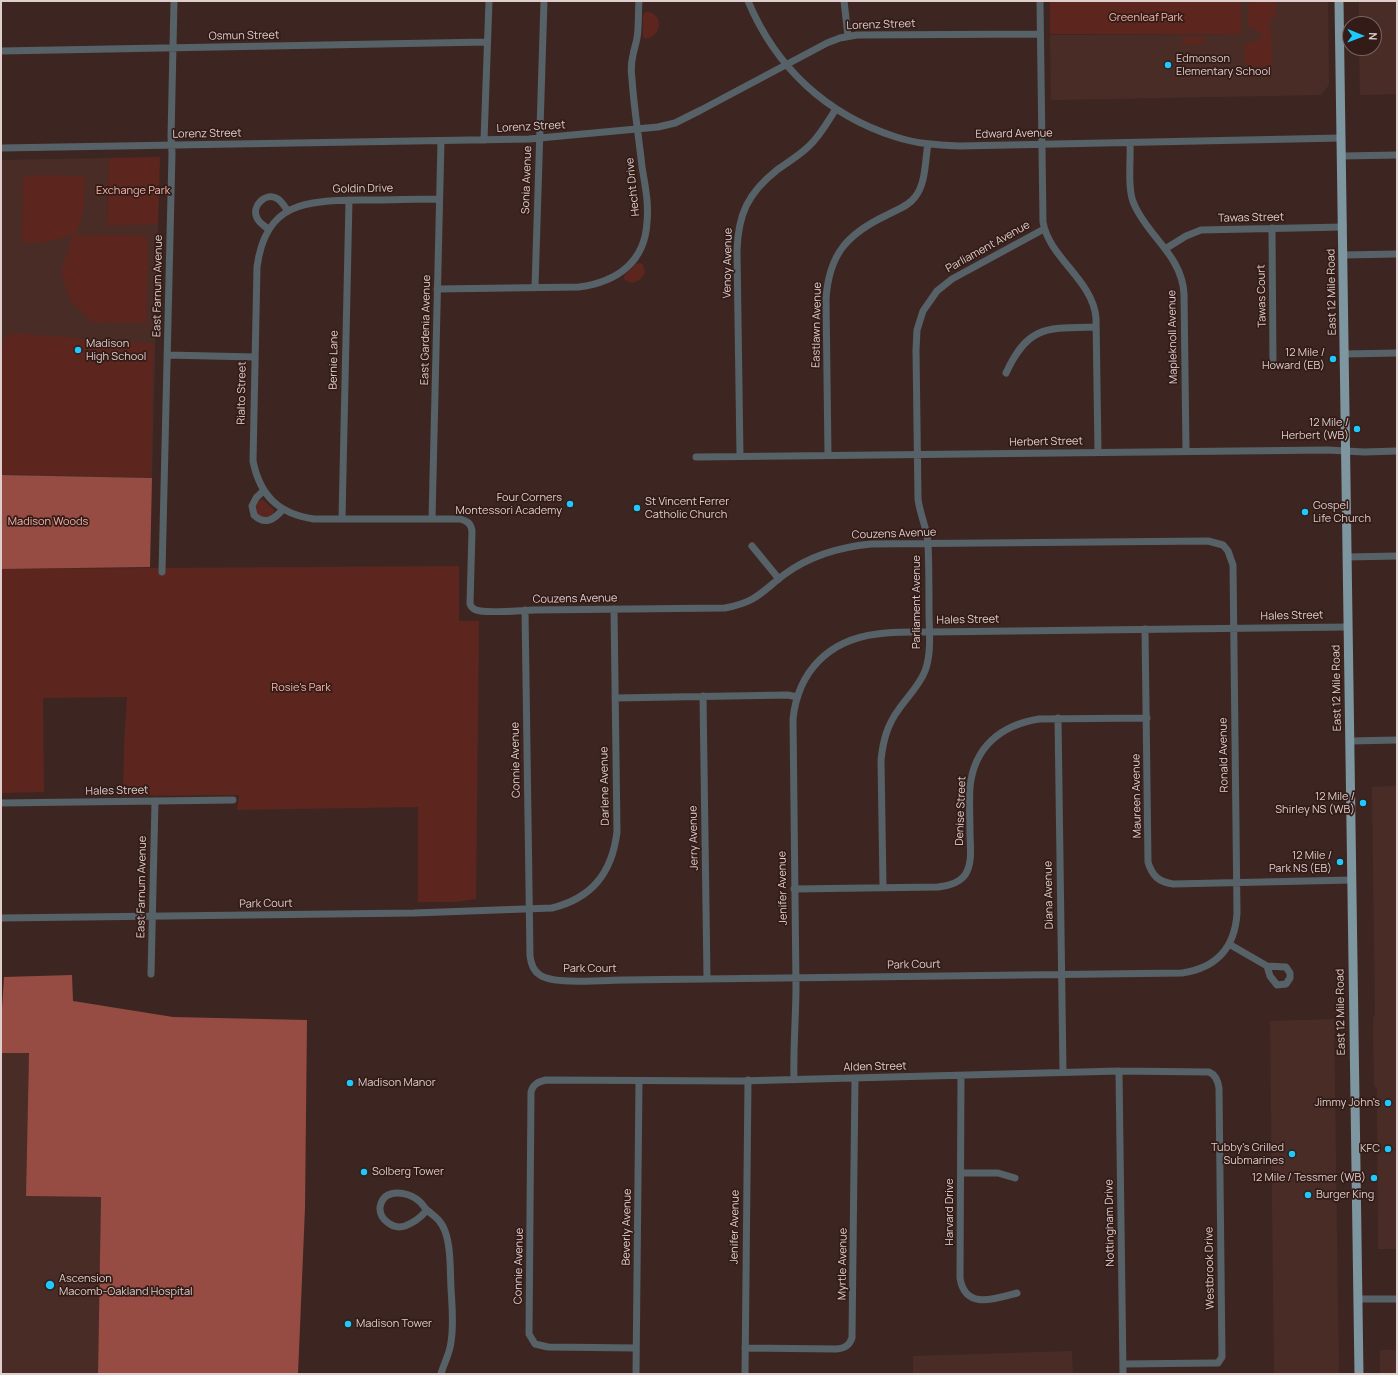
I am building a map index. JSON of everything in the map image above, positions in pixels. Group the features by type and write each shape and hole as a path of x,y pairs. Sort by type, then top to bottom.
{"main road":[{"name":"East 12 Mile Road","path":"1339,1 1359,1374"}],"street":[{"name":"East Farnum Avenue","path":"162,572 168,355 174,1"},
{"path":"484,140 489,1"},
{"name":"Sonia Avenue","path":"535,287 544,1"},
{"name":"Hecht Drive","path":"438,288 579,287 599,284 617,275 631,263 643,242 647,222 646,195 632,66 632,57 638,35 639,1"},
{"name":"Edward Avenue","path":"748,1 760,27 786,65 813,92 851,118 897,138 928,144 960,146 1341,138"},
{"path":"844,1 848,36"},
{"path":"1040,1 1044,229 1047,237 1090,297 1095,313 1098,452"},
{"name":"Lorenz Street","path":"1,148 540,139 666,126 701,110 833,40 848,36 1040,34"},
{"name":"Osmun Street","path":"1,51 488,42"},
{"name":"Venoy Avenue","path":"740,456 737,251 739,227 742,215 747,204 758,188 778,170 810,146 836,109"},
{"name":"East Gardenia Avenue","path":"432,519 441,141"},
{"name":"Mapleknoll Avenue","path":"1130,142 1132,199 1140,214 1177,267 1183,286 1186,451"},
{"name":"Eastlawn Avenue","path":"828,455 826,299 830,274 836,256 852,236 863,227 906,205 916,197 920,190 928,144"},
{"path":"1342,156 1397,155"},
{"path":"268,229 257,218 256,210 259,202 265,198 274,197 278,199 288,211"},
{"name":"Goldin Drive","path":"255,357 256,267 261,244 268,229 275,221 295,207 308,203 349,200 439,199"},
{"name":"Bernie Lane","path":"342,519 349,200"},
{"name":"Tawas Street","path":"1165,249 1186,236 1201,230 1343,227"},
{"name":"Tawas Court","path":"1272,228 1273,364"},
{"name":"Parliament Avenue","path":"883,888 881,760 883,745 886,730 918,686 925,670 929,652 928,543 918,499 916,339 919,319 937,290 952,279 1044,229"},
{"path":"1343,254 1397,254"},
{"path":"1006,374 1016,352 1027,340 1035,335 1053,328 1096,327"},
{"path":"1344,354 1397,352"},
{"name":"Rialto Street","path":"168,355 255,357 253,461 255,474 264,490 275,503 283,509 293,514 310,519 460,519 466,520 470,523 472,531 469,598 470,604 474,609"},
{"name":"Herbert Street","path":"696,457 1186,451 1397,451"},
{"path":"264,490 256,498 252,506 254,515 261,521 270,521 274,519 283,509"},
{"name":"Couzens Avenue","path":"474,609 482,612 525,610 725,608 737,606 757,597 792,569 810,560 839,549 871,544 1215,542 1223,545 1228,551 1233,565 1234,628"},
{"path":"752,546 779,579"},
{"path":"1347,557 1397,556"},
{"name":"Darlene Avenue","path":"529,910 552,908 584,895 600,879 610,862 613,853 617,832 614,609"},
{"name":"Connie Avenue","path":"525,610 529,910"},
{"name":"Hales Street","path":"796,696 805,678 822,657 842,643 878,634 929,632 1348,627"},
{"name":"Ronald Avenue","path":"1234,628 1237,882"},
{"name":"Maureen Avenue","path":"1145,629 1148,862 1151,871 1160,880 1173,884 1237,882"},
{"name":"Jerry Avenue","path":"703,696 707,978"},
{"path":"615,698 796,696"},
{"name":"Jenifer Avenue","path":"794,1080 793,1041 796,1015 796,977 792,733 796,696"},
{"name":"Diana Avenue","path":"1058,718 1063,1072"},
{"name":"Denise Street","path":"794,889 946,886 959,880 968,868 970,858 970,798 974,768 984,748 992,738 1014,725 1025,721 1039,719 1147,718"},
{"path":"1350,741 1397,740"},
{"name":"Hales Street","path":"1,803 233,800"},
{"name":"East Farnum Avenue","path":"151,974 155,802"},
{"path":"1237,882 1352,880"},
{"name":"Park Court","path":"1,918 414,914 479,910 529,910 531,964 537,973 548,979 555,980 1191,972 1200,969 1218,958 1229,944 1236,924 1237,882"},
{"path":"1229,944 1267,966"},
{"name":"Alden Street","path":"534,1085 540,1081 546,1080 794,1080 1063,1072 1204,1071 1213,1074 1216,1077"},
{"name":"Nottingham Drive","path":"1119,1072 1123,1374"},
{"name":"Harvard Drive","path":"961,1076 960,1278 962,1286 966,1294 971,1298 978,1299 988,1300 1017,1293"},
{"name":"Westbrook Drive","path":"1123,1364 1218,1363 1222,1357 1219,1088 1216,1077"},
{"name":"Myrtle Avenue","path":"745,1348 836,1349 844,1348 849,1345 852,1338 855,1078"},
{"name":"Jenifer Avenue","path":"745,1374 748,1080"},
{"name":"Beverly Avenue","path":"636,1374 639,1081"},
{"name":"Connie Avenue","path":"534,1085 532,1092 529,1334 535,1344 548,1347 636,1348"},
{"path":"961,1173 998,1173 1015,1178"},
{"path":"427,1210 404,1226 391,1225 380,1213 381,1202 386,1196 400,1193 415,1198 421,1202 427,1210 438,1218 442,1224 449,1252 452,1333 451,1344 441,1374"},
{"path":"1359,1299 1397,1299"}],"shaded area":[{"name":"Edmonson Elementary School","path":"1241,1 1328,1 1329,85 1321,95 1051,100 1050,35 1241,34"},
{"path":"1359,1 1397,1 1397,94 1360,95 1359,56 1382,56 1382,16 1359,16"},
{"name":"Madison High School","path":"109,158 107,225 158,224 152,478 1,475 1,160"},
{"path":"1397,786 1397,1249 1378,1249 1377,1089 1374,1086 1373,1019 1375,1015 1372,787"},
{"path":"1334,1019 1339,1374 1274,1374 1270,1021"},
{"name":"Ascension Macomb-Oakland Hospital","path":"1,1053 29,1053 26,1196 101,1197 98,1374 1,1374"},
{"path":"1380,1350 1397,1350 1397,1374 1380,1374"},
{"path":"1072,1351 1073,1374 913,1374 913,1356"}],"green space":[{"name":"Greenleaf Park","path":"1050,1 1241,1 1241,34 1050,34"},
{"path":"1252,1 1276,1 1276,15 1274,18 1270,18 1272,66 1250,67 1245,64 1244,45 1259,41 1261,33 1248,26 1248,6"},
{"path":"645,12 655,15 659,24 656,33 652,37 646,39 643,37 643,16"},
{"path":"1183,37 1204,37 1205,44 1183,45"},
{"name":"Exchange Park","path":"160,157 158,224 107,226 109,158"},
{"path":"28,175 85,176 84,208 80,223 74,235 142,235 148,241 146,323 93,322 70,301 61,271 73,235 48,241 22,243 23,179"},
{"path":"640,263 643,265 645,272 642,278 634,283 624,279 624,276 636,264"},
{"path":"11,333 153,344 151,477 1,474 1,368 3,340"},
{"name":"Madison Woods","path":"1,475 152,478 150,567 1,569"},
{"path":"262,499 274,510 273,514 262,518 256,512 256,506"},
{"name":"Rosie's Park","path":"459,566 459,621 479,621 476,899 455,902 418,902 418,807 237,810 239,795 123,796 127,697 43,698 44,792 1,793 1,569"},
{"path":"72,975 73,1001 173,1017 307,1020 305,1208 298,1374 98,1374 101,1197 26,1196 29,1053 1,1053 4,977"}],"place":[{"name":"Edmonson Elementary School","path":"1168,65"},
{"name":"Madison High School","path":"78,350"},
{"name":"12 Mile / Howard (EB)","path":"1333,359"},
{"name":"12 Mile / Herbert (WB)","path":"1357,429"},
{"name":"Four Corners Montessori Academy","path":"570,504"},
{"name":"St Vincent Ferrer Catholic Church","path":"637,508"},
{"name":"Gospel Life Church","path":"1305,512"},
{"name":"12 Mile / Shirley NS (WB)","path":"1363,803"},
{"name":"12 Mile / Park NS (EB)","path":"1340,862"},
{"name":"Madison Manor","path":"350,1083"},
{"name":"Jimmy John's","path":"1388,1103"},
{"name":"KFC","path":"1388,1149"},
{"name":"Tubby's Grilled Submarines","path":"1292,1154"},
{"name":"Solberg Tower","path":"364,1172"},
{"name":"12 Mile / Tessmer (WB)","path":"1374,1178"},
{"name":"Burger King","path":"1308,1195"},
{"name":"Ascension Macomb-Oakland Hospital","path":"50,1285"},
{"name":"Madison Tower","path":"348,1324"}]}
